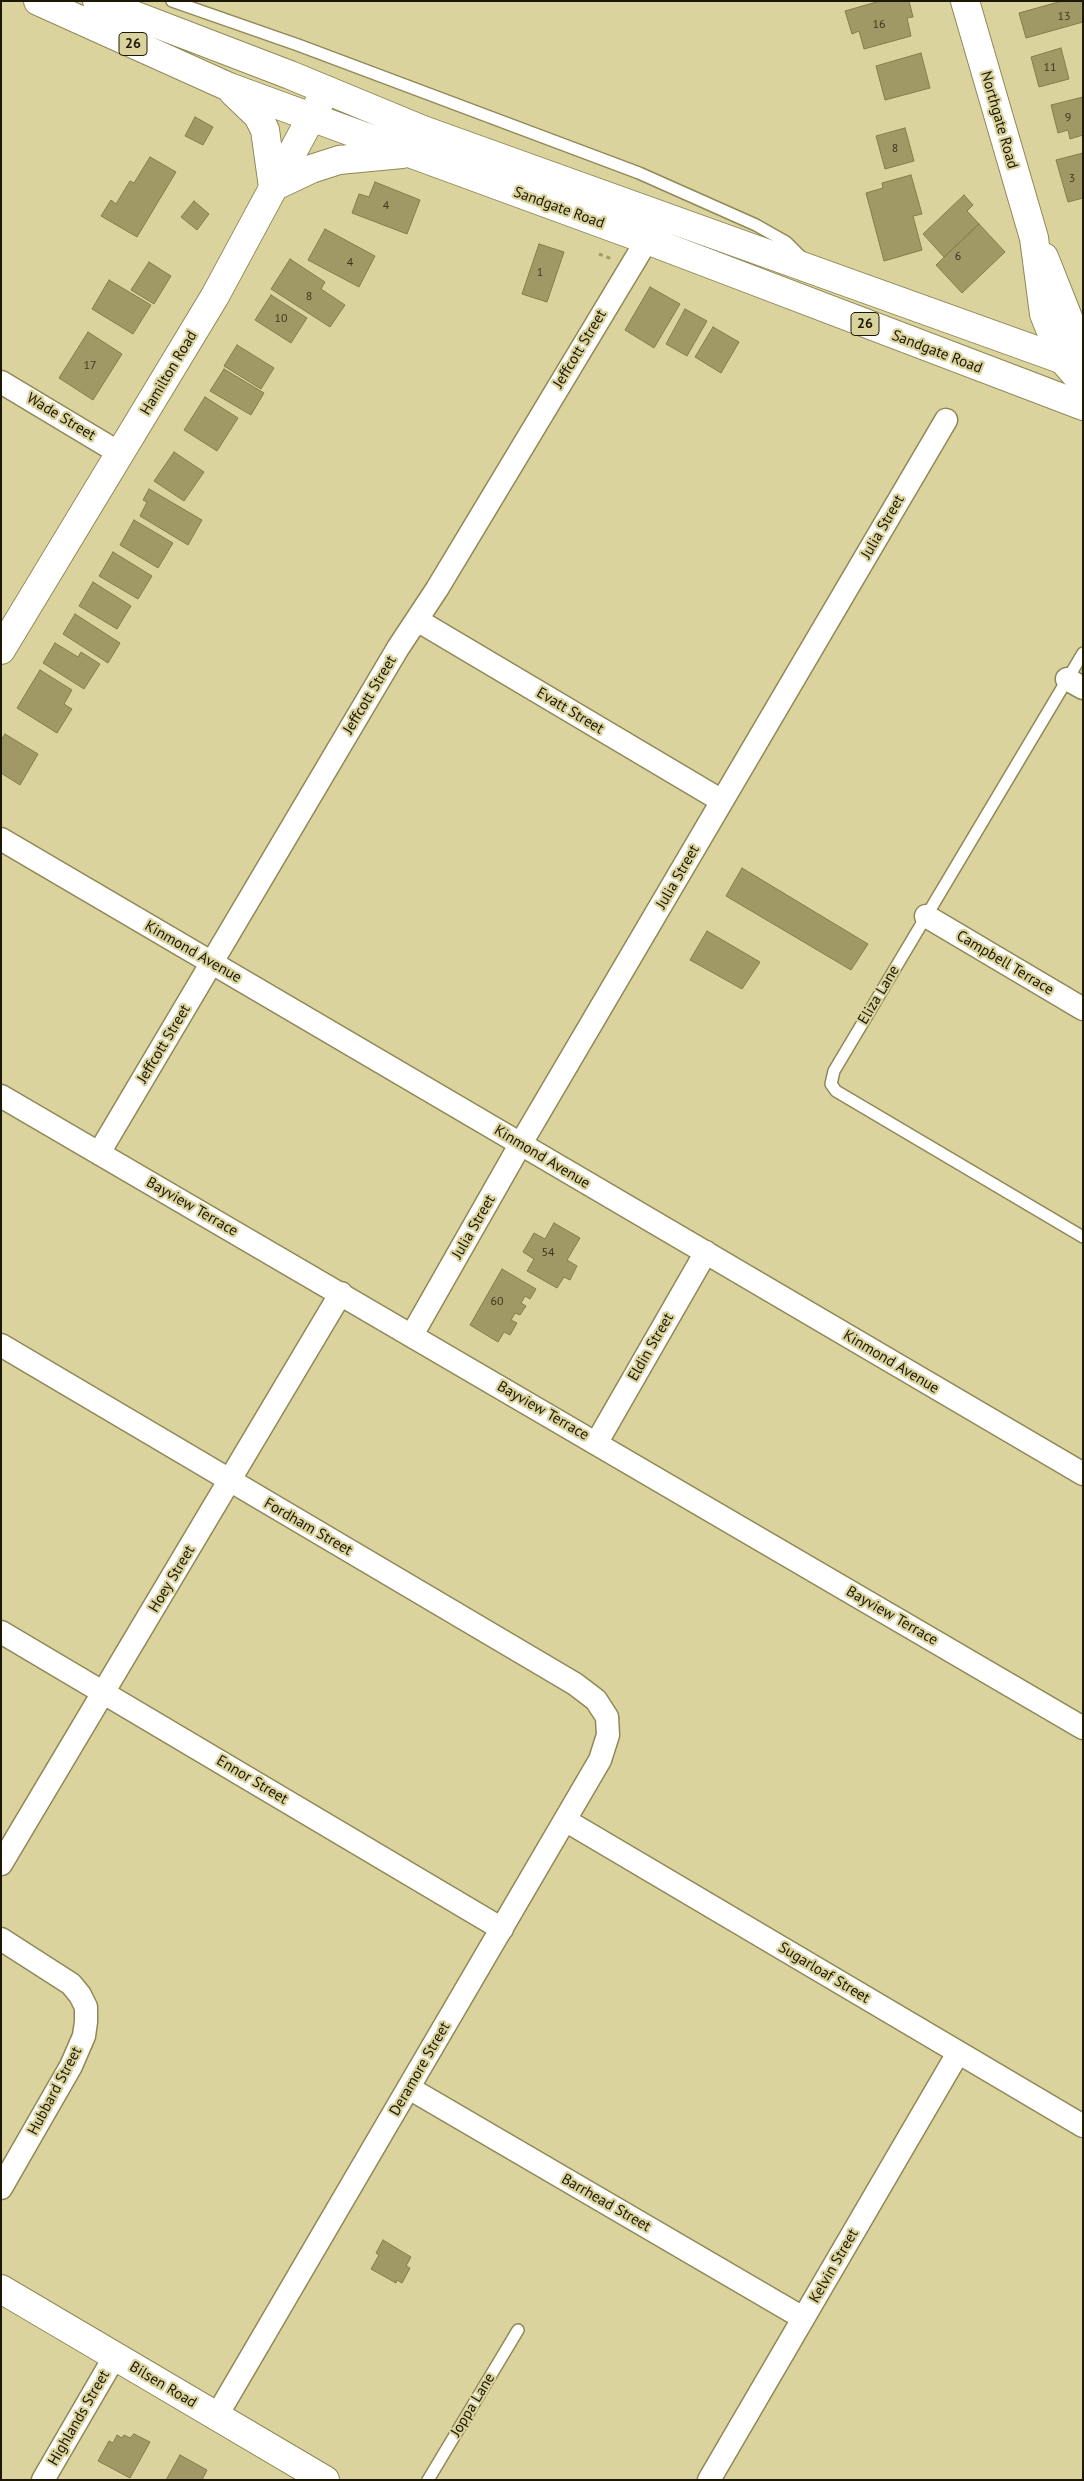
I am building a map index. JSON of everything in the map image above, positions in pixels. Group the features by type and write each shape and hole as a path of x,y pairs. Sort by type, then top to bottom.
{"main road":[{"name":"Sandgate Road","path":"38,1 228,88 647,240 1083,406"},
{"name":"Sandgate Road","path":"97,1 326,90 423,130 1076,360"},
{"name":"Northgate Road","path":"965,1 1034,238 1044,314 1076,360 1083,384"},
{"path":"228,88 258,116 265,130 273,187 310,169 339,160 409,153"},
{"name":"Hamilton Road","path":"1,650 215,296 326,90"},
{"name":"Bilsen Road","path":"1,2289 325,2480"}],"street":[{"name":"Jeffcott Street","path":"99,1153 417,620 647,240"},
{"name":"Wade Street","path":"1,382 121,454"},
{"name":"Julia Street","path":"412,1335 520,1145 946,420"},
{"name":"Evatt Street","path":"417,620 722,801"},
{"name":"Kinmond Avenue","path":"1,839 1083,1474"},
{"name":"Campbell Terrace","path":"926,916 1083,1009"},
{"name":"Bayview Terrace","path":"1,1096 597,1442 1083,1728"},
{"name":"Eldin Street","path":"597,1442 706,1252"},
{"name":"Hoey Street","path":"1,1864 341,1293"},
{"name":"Fordham Street","path":"1,1345 575,1684 596,1700 607,1717"},
{"name":"Ennor Street","path":"1,1632 502,1929"},
{"name":"Deramore Street","path":"216,2416 566,1820 605,1748 607,1717"},
{"name":"Sugarloaf Street","path":"566,1820 1083,2126"},
{"name":"Hubbard Street","path":"1,1939 72,1984 86,2007 86,2022 84,2036 72,2066 1,2188"},
{"name":"Kelvin Street","path":"709,2480 958,2053"},
{"name":"Barrhead Street","path":"409,2088 803,2318"},
{"name":"Highlands Street","path":"43,2480 115,2356"}],"lane":[{"name":"Sandgate Road","path":"172,1 298,45 639,173 770,233 786,242 812,268"},
{"name":"Eliza Lane","path":"1083,653 1075,684 926,916 834,1071 831,1080 833,1088 1083,1237"},
{"name":"Joppa Lane","path":"428,2480 518,2330"}],"path":[{"path":"599,254 615,260"}],"building":[{"path":"880,1 909,1 913,17 907,18 911,36 864,49 859,31 852,34 845,11"},
{"path":"1062,1 1083,1 1083,22 1026,38 1019,13"},
{"path":"1061,48 1069,79 1039,87 1031,57"},
{"path":"921,53 930,88 885,100 876,66"},
{"path":"1083,97 1083,135 1070,139 1068,130 1058,133 1051,105"},
{"path":"195,117 213,127 203,145 185,136"},
{"path":"905,128 914,161 885,169 876,136"},
{"path":"1083,153 1083,198 1068,202 1056,160"},
{"path":"150,157 176,172 137,237 101,216 111,200 116,204 130,181 134,183"},
{"path":"911,175 922,214 913,216 922,250 884,261 866,193 883,188 882,183"},
{"path":"375,182 420,200 407,234 352,213 359,194 369,197"},
{"path":"964,195 973,205 967,211 979,224 944,257 923,234"},
{"path":"194,201 209,214 197,230 181,217"},
{"path":"979,224 1005,252 962,293 936,265"},
{"path":"325,229 375,256 359,287 308,260"},
{"path":"539,244 564,252 547,302 522,294"},
{"path":"290,259 325,282 321,289 345,305 330,327 271,289"},
{"path":"149,262 171,276 154,304 131,290"},
{"path":"109,280 151,305 133,334 92,309"},
{"path":"650,287 680,304 654,348 625,330"},
{"path":"271,295 307,318 291,343 255,320"},
{"path":"685,309 707,321 687,356 666,344"},
{"path":"713,327 739,342 721,373 695,357"},
{"path":"88,332 122,354 93,400 59,378"},
{"path":"237,345 274,368 261,389 224,366"},
{"path":"224,369 264,393 251,415 210,391"},
{"path":"205,397 238,418 217,451 184,430"},
{"path":"174,452 204,472 184,501 154,481"},
{"path":"149,489 202,520 188,545 140,516 147,502 143,500"},
{"path":"134,520 173,543 158,568 120,545"},
{"path":"113,552 152,576 138,599 99,576"},
{"path":"93,582 131,606 117,629 79,606"},
{"path":"75,614 120,643 108,663 63,634"},
{"path":"55,643 78,657 81,652 100,664 84,689 43,663"},
{"path":"40,670 72,690 64,704 72,709 57,733 17,708"},
{"path":"5,734 38,754 20,785 1,773 1,740"},
{"path":"742,868 868,944 851,970 726,896"},
{"path":"707,931 760,962 742,989 690,960"},
{"path":"554,1223 580,1238 567,1260 577,1266 570,1280 564,1277 557,1288 527,1271 534,1259 523,1252 534,1233 545,1239"},
{"path":"502,1269 536,1289 530,1299 525,1296 521,1303 526,1306 520,1315 515,1313 511,1320 517,1323 510,1335 504,1332 498,1342 470,1325"},
{"path":"383,2240 411,2257 406,2266 410,2268 402,2283 397,2280 396,2283 371,2269 379,2255 376,2253"},
{"path":"134,2434 150,2442 130,2478 98,2461 109,2441 113,2443 117,2435 122,2438 124,2435 130,2438"},
{"path":"180,2455 207,2470 202,2480 166,2480"}]}
